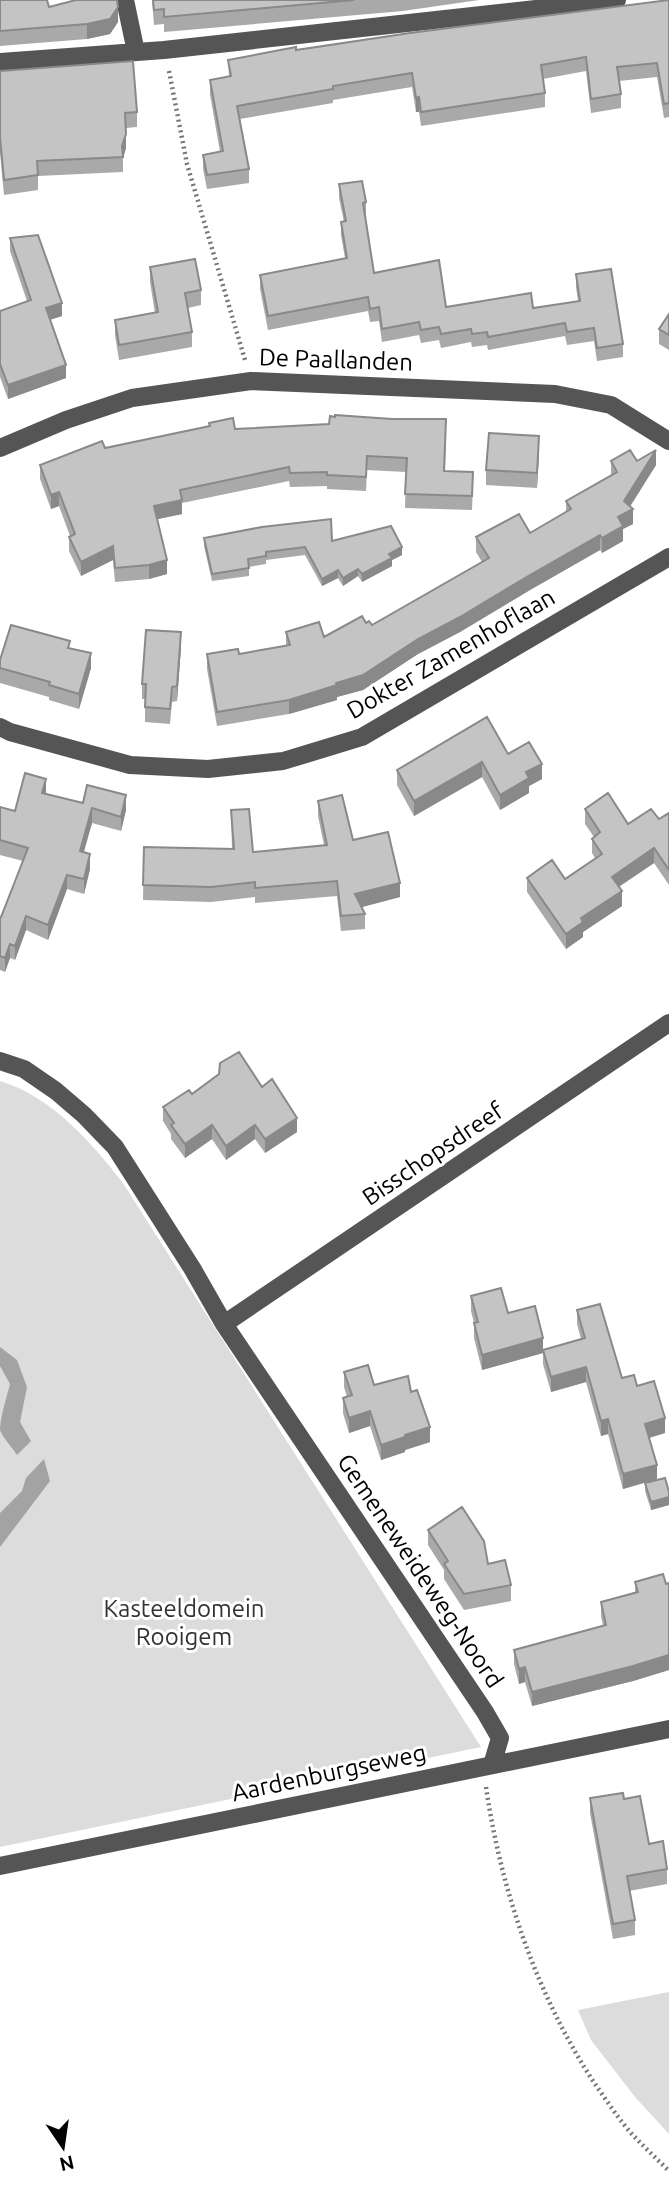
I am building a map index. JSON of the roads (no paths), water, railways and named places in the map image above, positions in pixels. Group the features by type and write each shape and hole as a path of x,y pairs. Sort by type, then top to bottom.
{"street":[{"path":"125,0 136,52"},
{"path":"0,62 164,50 617,0"},
{"name":"De Paallanden","path":"0,448 66,420 132,398 251,381 555,394 611,405 669,441"},
{"name":"Dokter Zamenhoflaan","path":"0,727 130,765 208,769 283,761 362,737 669,557"},
{"name":"Bisschopsdreef","path":"224,1324 669,1023"},
{"name":"Gemeneweideweg-Noord","path":"0,1061 24,1069 56,1091 85,1115 115,1147 192,1268 224,1324 485,1712 500,1738 492,1765"},
{"name":"Aardenburgseweg","path":"0,1866 669,1729"}],"park label":[{"name":"Kasteeldomein Rooigem","path":"184,1623"}]}
